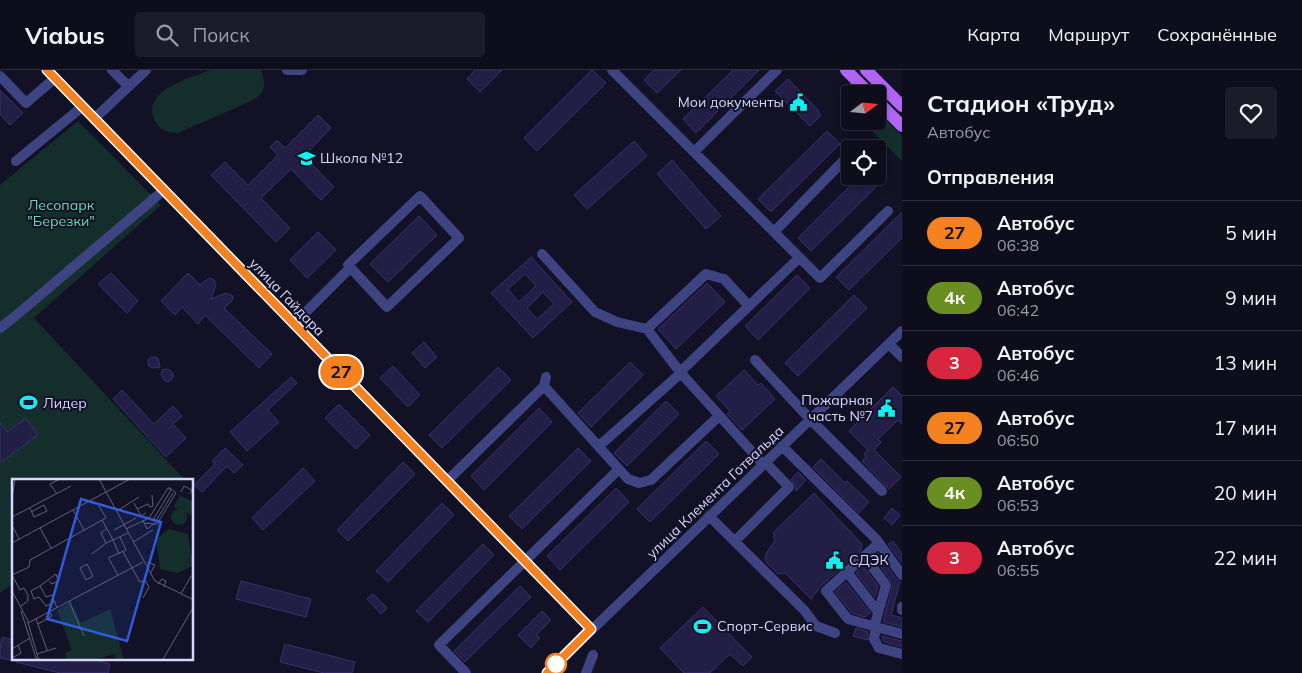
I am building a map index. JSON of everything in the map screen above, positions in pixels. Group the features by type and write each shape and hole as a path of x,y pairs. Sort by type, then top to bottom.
{"main road":[{"path":"846,70 861,85"},
{"path":"866,70 902,106"},
{"path":"886,110 902,126"}],"street":[{"path":"112,70 128,86"},
{"path":"94,119 146,70"},
{"path":"287,70 302,70"},
{"path":"612,70 820,278 888,210"},
{"path":"694,152 777,70"},
{"path":"0,76 26,103 51,74"},
{"name":"улица Гайдара","path":"51,74 591,629"},
{"path":"16,161 82,107"},
{"path":"774,232 841,163"},
{"path":"0,328 164,190"},
{"path":"294,324 350,268 348,266 420,196 459,238 387,307 350,268"},
{"path":"542,254 595,312 617,322 647,330 680,372 719,416 789,486 735,540"},
{"path":"598,446 680,372 799,258"},
{"path":"647,330 706,274 724,279 749,306"},
{"name":"улица Клемента Готвальда","path":"547,673 902,332"},
{"path":"889,344 902,357"},
{"path":"755,360 810,420 882,491"},
{"path":"447,481 545,381 598,446 628,479 639,483 651,480 719,416"},
{"path":"782,446 879,543 902,575"},
{"path":"466,673 439,645 619,469"},
{"path":"709,516 761,561 816,626 834,633"},
{"path":"879,543 826,591 848,619 902,634"},
{"path":"864,556 886,585 875,624 874,639 879,648 902,654"},
{"path":"847,572 878,612"},
{"path":"586,673 593,655"}],"green space":[{"path":"210,70 261,70 264,88 260,95 251,101 178,133 167,132 161,129 155,121 152,110 154,101 169,87"},
{"path":"886,120 902,136 902,161 886,145 886,140 881,140 871,130 886,130"},
{"name":"Лесопарк \"Березки\"","path":"78,121 161,205 34,318 184,479 12,479 12,584 0,593 0,185"}],"building":[{"path":"475,70 502,70 480,92 467,79"},
{"path":"592,70 606,83 537,151 524,138"},
{"path":"654,70 681,70 657,93 644,80"},
{"path":"733,70 759,70 696,133 683,119"},
{"name":"Мои документы","path":"788,79 821,115 810,126 775,91"},
{"path":"0,90 23,113 10,125 0,114"},
{"path":"318,115 331,128 304,156 334,187 321,200 291,169 261,198 290,228 276,242 211,175 225,162 248,185 278,155 270,147 277,140 285,148"},
{"path":"827,131 840,144 771,212 758,199"},
{"path":"634,141 647,156 587,209 574,195"},
{"path":"672,160 721,216 706,229 657,174"},
{"path":"851,185 878,185 811,251 798,238"},
{"path":"902,212 902,238 849,290 836,277"},
{"path":"419,216 437,235 388,282 370,264"},
{"path":"318,232 336,250 307,278 290,260"},
{"path":"531,257 572,302 533,338 491,293","holes":["525,274 536,286 519,302 508,289","543,292 554,304 537,319 527,308"]},
{"path":"111,273 138,301 127,313 98,284"},
{"path":"188,273 200,285 209,278 214,280 216,285 211,299 226,293 233,296 232,301 224,308 272,354 259,368 205,315 198,324 182,307 175,315 161,301"},
{"path":"797,275 810,288 758,340 745,326"},
{"path":"707,283 725,302 676,349 658,329"},
{"path":"854,295 867,308 798,376 785,363"},
{"path":"424,342 437,357 425,368 412,353"},
{"path":"151,357 158,358 160,367 152,368 149,366 148,360"},
{"path":"630,362 643,375 591,427 578,413"},
{"path":"393,366 420,395 408,407 380,378"},
{"path":"498,367 511,380 442,448 429,435"},
{"path":"168,369 173,373 173,377 168,382 161,375 162,370"},
{"path":"744,370 758,385 761,383 775,399 742,430 727,414 730,411 716,396"},
{"path":"291,377 297,383 268,410 279,422 247,451 230,432"},
{"name":"Пожарная часть №7","path":"893,387 902,396 902,424 898,420 878,439 881,442 874,450 901,477 889,489 862,461 866,457 864,454 868,450 849,431"},
{"path":"122,390 154,424 173,406 182,416 173,424 186,438 166,457 113,399"},
{"path":"666,401 679,414 627,466 614,453"},
{"path":"339,404 370,435 356,449 325,418"},
{"path":"539,408 552,422 484,490 471,476"},
{"path":"26,418 38,435 0,463 0,422 7,432"},
{"path":"706,441 719,454 650,522 637,509"},
{"path":"225,448 243,465 234,473 227,466 202,492 194,485 215,464 212,461"},
{"path":"578,448 591,461 522,529 509,516"},
{"path":"821,459 845,483 847,481 869,502 859,513 813,467"},
{"path":"403,462 415,474 348,541 337,530"},
{"path":"303,468 315,481 263,530 252,518"},
{"path":"798,472 806,480 796,491 795,485 791,480"},
{"path":"616,488 629,502 560,570 547,556"},
{"path":"814,493 862,544 861,550 821,586 811,599 785,573 778,574 765,561 766,554 775,540 773,536 775,534 773,533"},
{"path":"442,503 454,515 388,582 376,571"},
{"path":"892,508 900,515 892,525 884,518"},
{"path":"893,541 902,554 902,563 888,544"},
{"path":"483,544 494,555 428,622 416,611"},
{"path":"878,553 900,582 891,615 902,618 902,627 883,622 893,584 874,557"},
{"path":"863,566 878,586 875,597 856,573"},
{"path":"241,581 311,599 306,617 236,599"},
{"path":"846,582 870,613 865,617 852,613 835,592"},
{"path":"520,586 531,597 465,662 454,651"},
{"path":"373,594 387,608 381,614 367,599"},
{"name":"Спорт-Сервис","path":"703,607 752,657 743,666 730,654 710,673 684,673 660,648"},
{"path":"542,611 551,620 536,635 540,638 531,648 518,635"},
{"path":"856,628 868,632 868,640 853,636"},
{"path":"882,636 902,641 902,647 884,642"},
{"path":"2,637 12,640 12,660 14,661 0,658"},
{"path":"285,644 355,662 352,673 324,673 280,662"},
{"path":"16,660 96,660 110,664 108,673 60,673 16,662"}],"waterway":[{"path":"0,508 12,503"}],"bus line":[{"name":"27","path":"47,70 591,629 547,673"}],"place":[{"name":"Мои документы","path":"798,102"},
{"name":"Школа №12","path":"306,158"},
{"name":"Лидер","path":"29,403"},
{"name":"Пожарная часть №7","path":"887,408"},
{"name":"СДЭК","path":"835,560"},
{"name":"Спорт-Сервис","path":"703,626"}]}
